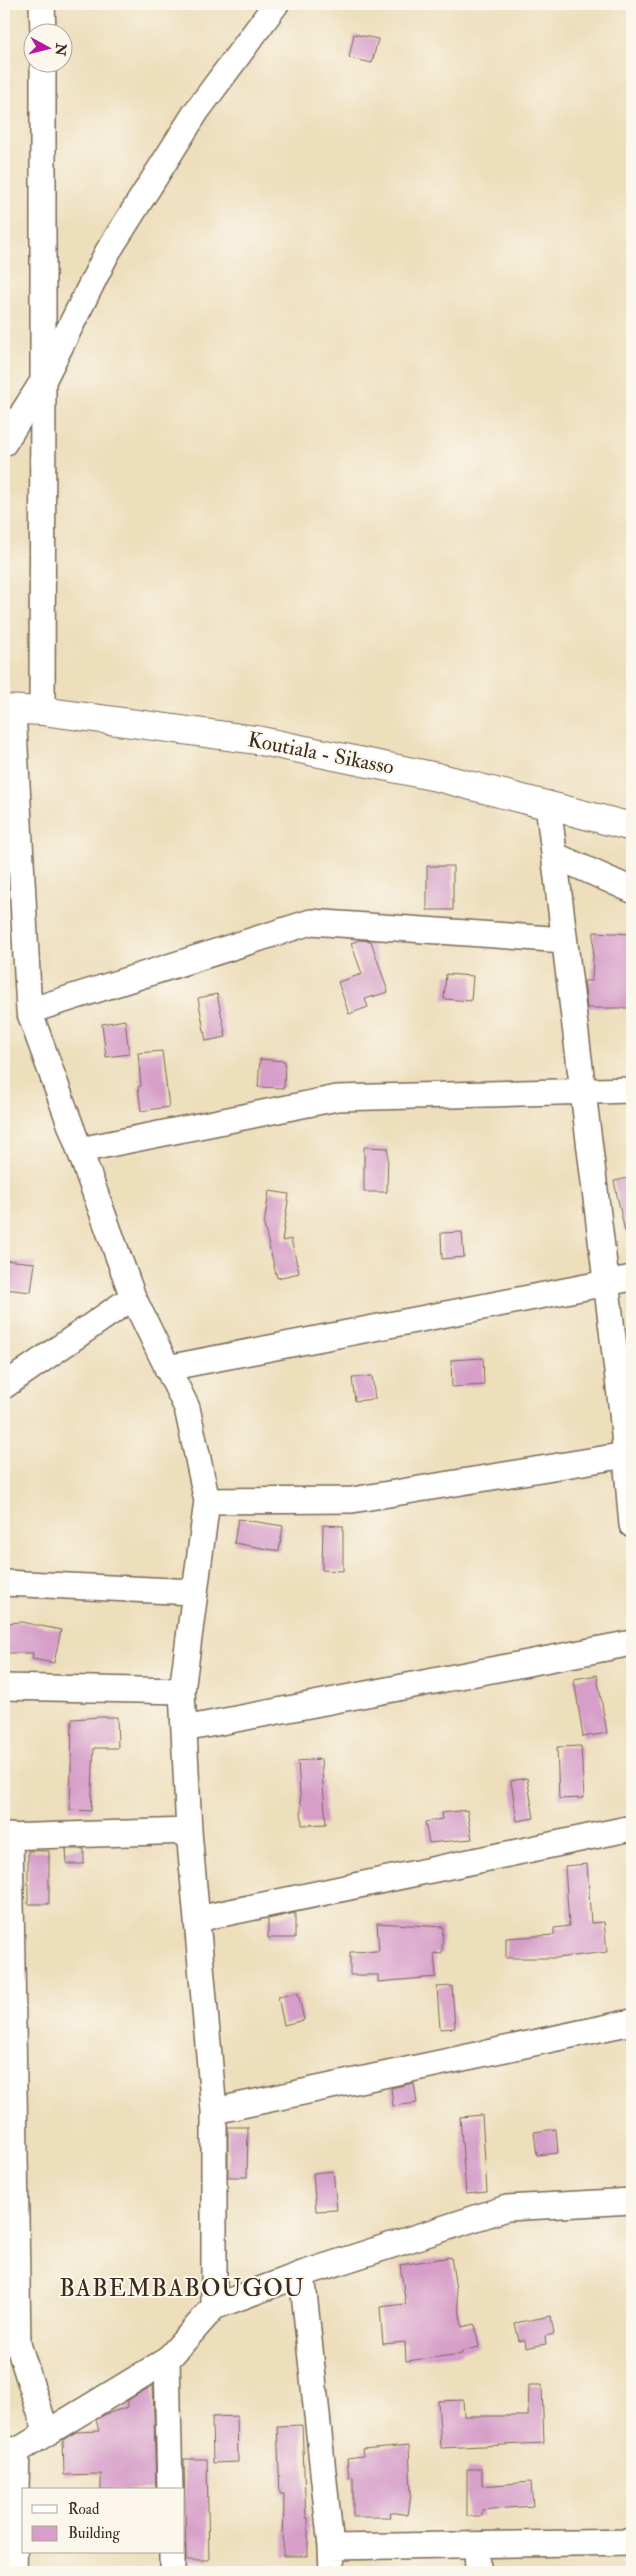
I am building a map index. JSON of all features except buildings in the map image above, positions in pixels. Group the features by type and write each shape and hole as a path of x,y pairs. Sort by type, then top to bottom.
{"main road":[{"name":"Koutiala - Sikasso","path":"8,710 42,711 256,740 437,777 632,827"}],"street":[{"path":"42,4 43,22"},
{"path":"4,443 43,381 106,254 196,112 276,4"},
{"path":"42,711 43,72"},
{"path":"8,710 29,1011 133,1296 187,1408 207,1501 182,1691 189,1831 214,2111 214,2307"},
{"path":"548,804 606,1283 626,1455 632,1526"},
{"path":"554,855 632,890"},
{"path":"29,1011 311,922 564,940"},
{"path":"80,1150 338,1098 632,1090"},
{"path":"168,1368 632,1278"},
{"path":"4,1386 133,1296"},
{"path":"207,1501 352,1500 626,1455"},
{"path":"4,1583 194,1592"},
{"path":"184,1729 632,1644"},
{"path":"4,1687 182,1691"},
{"path":"197,1919 632,1828"},
{"path":"46,2431 18,2344 7,1836 189,1831"},
{"path":"214,2111 632,2022"},
{"path":"14,2572 10,2454 167,2360 214,2307 302,2274 507,2208 632,2201"},
{"path":"302,2274 331,2547 332,2572"},
{"path":"167,2360 170,2488"},
{"path":"331,2547 632,2542"},
{"path":"477,2545 478,2572"},
{"path":"172,2554 172,2572"}],"district":[{"name":"BABEMBABOUGOU","path":"182,2288"}]}
